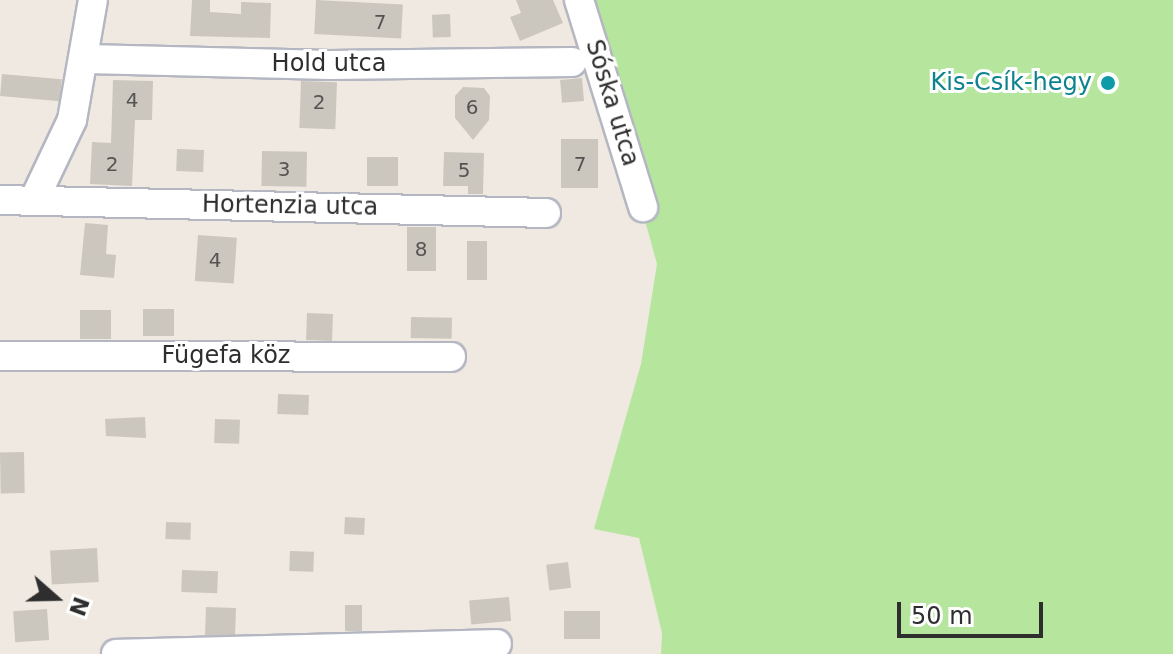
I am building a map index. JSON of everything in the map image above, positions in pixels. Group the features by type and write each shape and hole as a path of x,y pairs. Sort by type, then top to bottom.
{"street":[{"path":"35,198 72,120 87,59 93,0"},
{"name":"Sóska utca","path":"579,0 643,207"},
{"name":"Hold utca","path":"87,59 330,65 572,62"},
{"name":"Hortenzia utca","path":"0,200 35,198 546,213"},
{"name":"Fügefa köz","path":"0,356 451,357"},
{"path":"116,654 497,644"}],"green space":[{"path":"584,0 1173,0 1173,654 661,654 662,633 639,538 594,529 641,364 657,264"}],"building":[{"path":"192,0 210,0 210,12 241,14 241,2 271,3 270,38 190,36"},
{"path":"316,0 403,5 401,39 314,34"},
{"path":"516,0 553,0 563,23 520,41 510,17 521,13"},
{"path":"450,14 451,37 433,38 432,15"},
{"path":"2,74 62,79 60,101 0,96"},
{"path":"582,78 584,101 562,103 560,80"},
{"path":"113,80 153,81 152,120 135,120 132,186 90,184 92,142 111,143"},
{"path":"301,81 337,82 335,129 299,128"},
{"path":"463,87 484,88 490,96 489,120 473,140 455,118 455,96"},
{"path":"561,139 598,139 598,188 561,188"},
{"path":"177,149 204,150 203,172 176,171"},
{"path":"262,151 307,152 306,187 261,186"},
{"path":"444,152 484,153 483,194 468,194 468,186 443,186"},
{"path":"367,157 398,157 398,186 367,186"},
{"path":"85,223 108,225 106,254 116,255 114,278 80,275"},
{"path":"407,227 436,227 436,271 407,271"},
{"path":"198,235 237,238 234,284 195,281"},
{"path":"467,241 487,241 487,280 467,280"},
{"path":"143,309 174,309 174,336 143,336"},
{"path":"80,310 111,310 111,339 80,339"},
{"path":"307,313 333,314 332,341 306,340"},
{"path":"411,317 452,318 452,339 411,338"},
{"path":"278,394 309,395 308,415 277,414"},
{"path":"145,417 146,438 106,436 105,419"},
{"path":"215,419 240,420 239,444 214,443"},
{"path":"0,452 24,452 25,493 1,493"},
{"path":"345,517 365,518 364,535 344,534"},
{"path":"166,522 191,523 190,540 165,539"},
{"path":"97,548 99,582 52,584 50,550"},
{"path":"290,551 314,552 313,572 289,571"},
{"path":"568,562 571,588 549,590 546,565"},
{"path":"182,570 218,571 217,593 181,592"},
{"path":"509,597 511,621 471,624 469,600"},
{"path":"345,605 362,605 362,631 345,631"},
{"path":"206,607 236,608 235,636 205,635"},
{"path":"47,609 49,640 15,642 13,611"},
{"path":"564,611 600,611 600,639 564,639"}],"place":[{"name":"Kis-Csík-hegy","path":"1108,83"}]}
